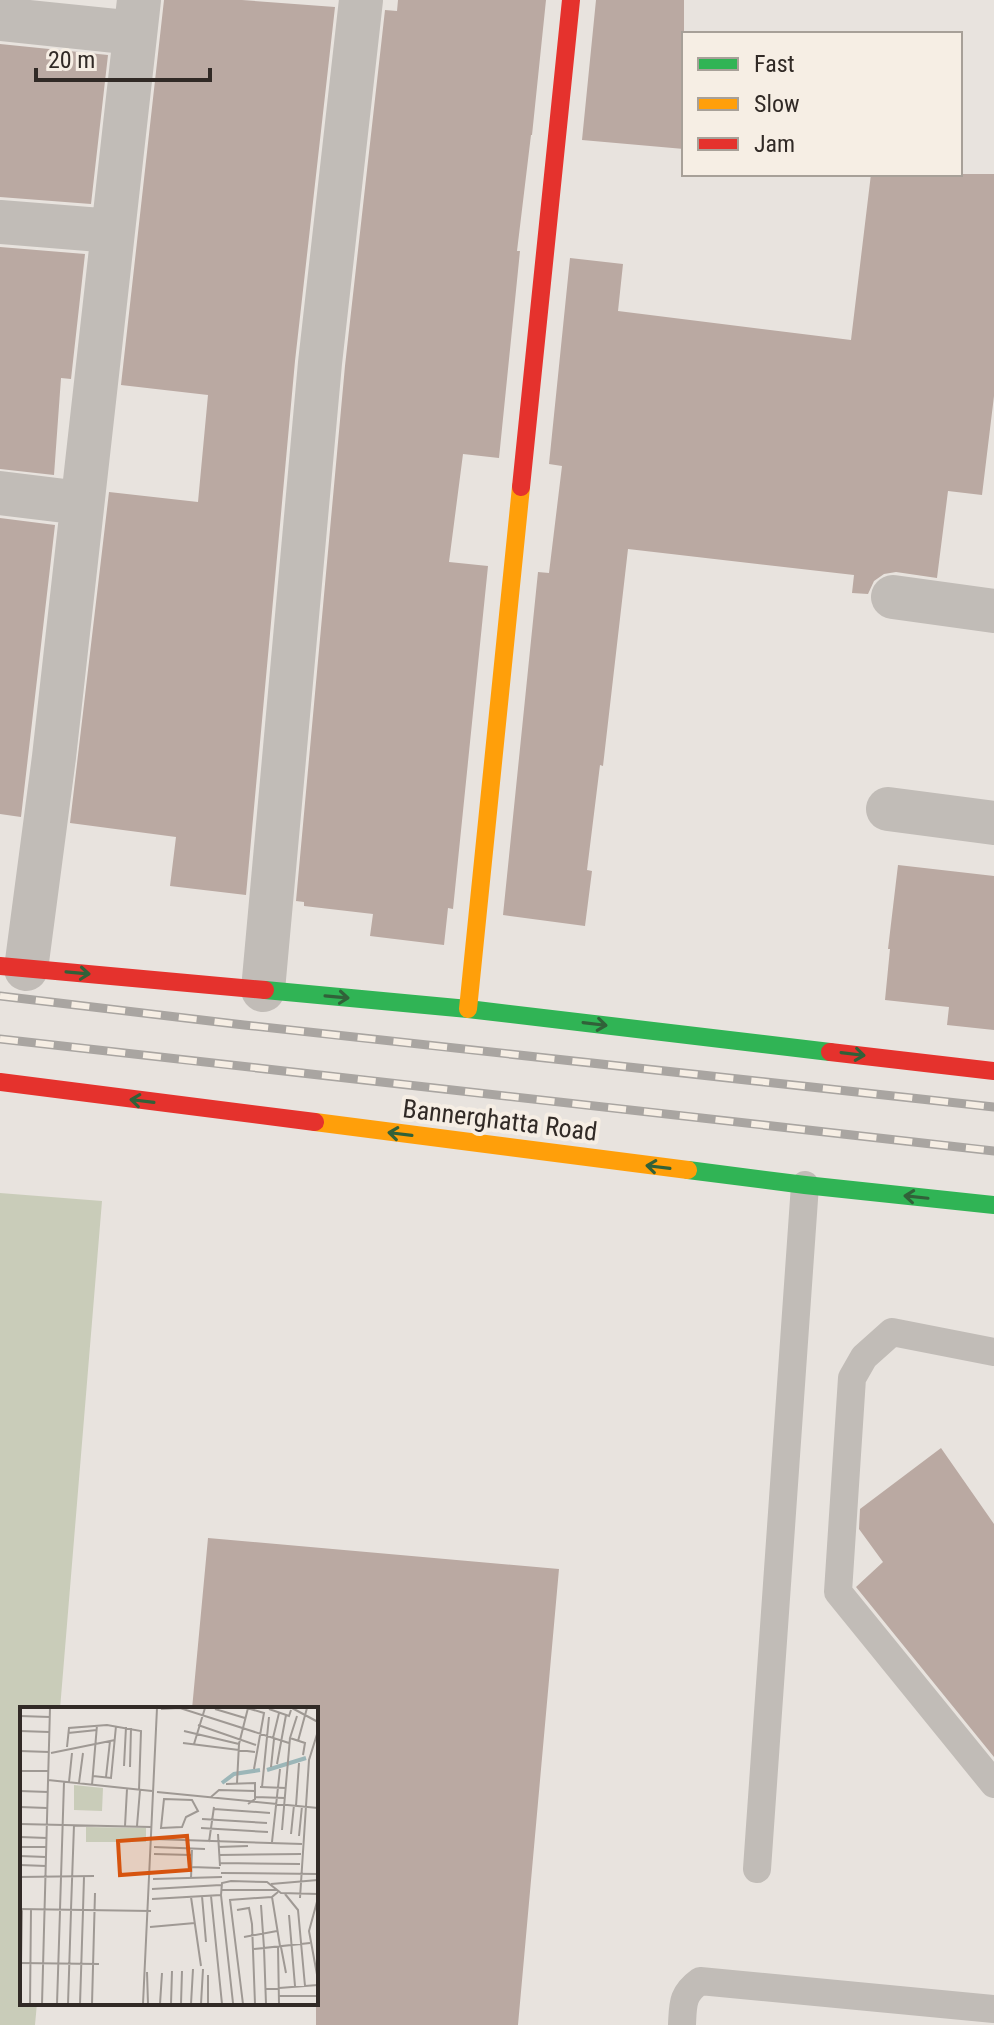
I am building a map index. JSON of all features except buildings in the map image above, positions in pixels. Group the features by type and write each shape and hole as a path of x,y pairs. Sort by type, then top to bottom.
{"main road":[{"path":"468,1009 571,0"},
{"path":"13,967 468,1009 994,1071"},
{"name":"Bannerghatta Road","path":"0,1082 805,1185 994,1205"}],"street":[{"path":"263,990 320,363 361,0"},
{"path":"0,19 137,17 54,757 13,967"},
{"path":"0,222 113,231"},
{"path":"0,493 81,503"},
{"path":"893,597 994,611"},
{"path":"888,809 994,823"}],"lane":[{"path":"757,1869 805,1185"},
{"path":"994,1352 892,1332 864,1357 852,1378 838,1592 994,1784"},
{"path":"682,2025 683,2001 689,1989 700,1981 994,2009"}],"green space":[{"path":"0,1193 102,1201 60,1707 20,1707 20,2005 37,2005 35,2025 0,2025"}],"railway":[{"path":"0,996 994,1107"},
{"path":"0,1039 994,1151"}],"traffic: fast":[{"path":"265,990 468,1009 830,1052"},
{"path":"688,1170 994,1205"}],"traffic: slow":[{"path":"468,1009 521,487"},
{"path":"315,1122 688,1170"}],"traffic: jam":[{"path":"521,487 571,0"},
{"path":"0,966 265,990"},
{"path":"830,1052 994,1071"},
{"path":"0,1082 315,1122"}]}
